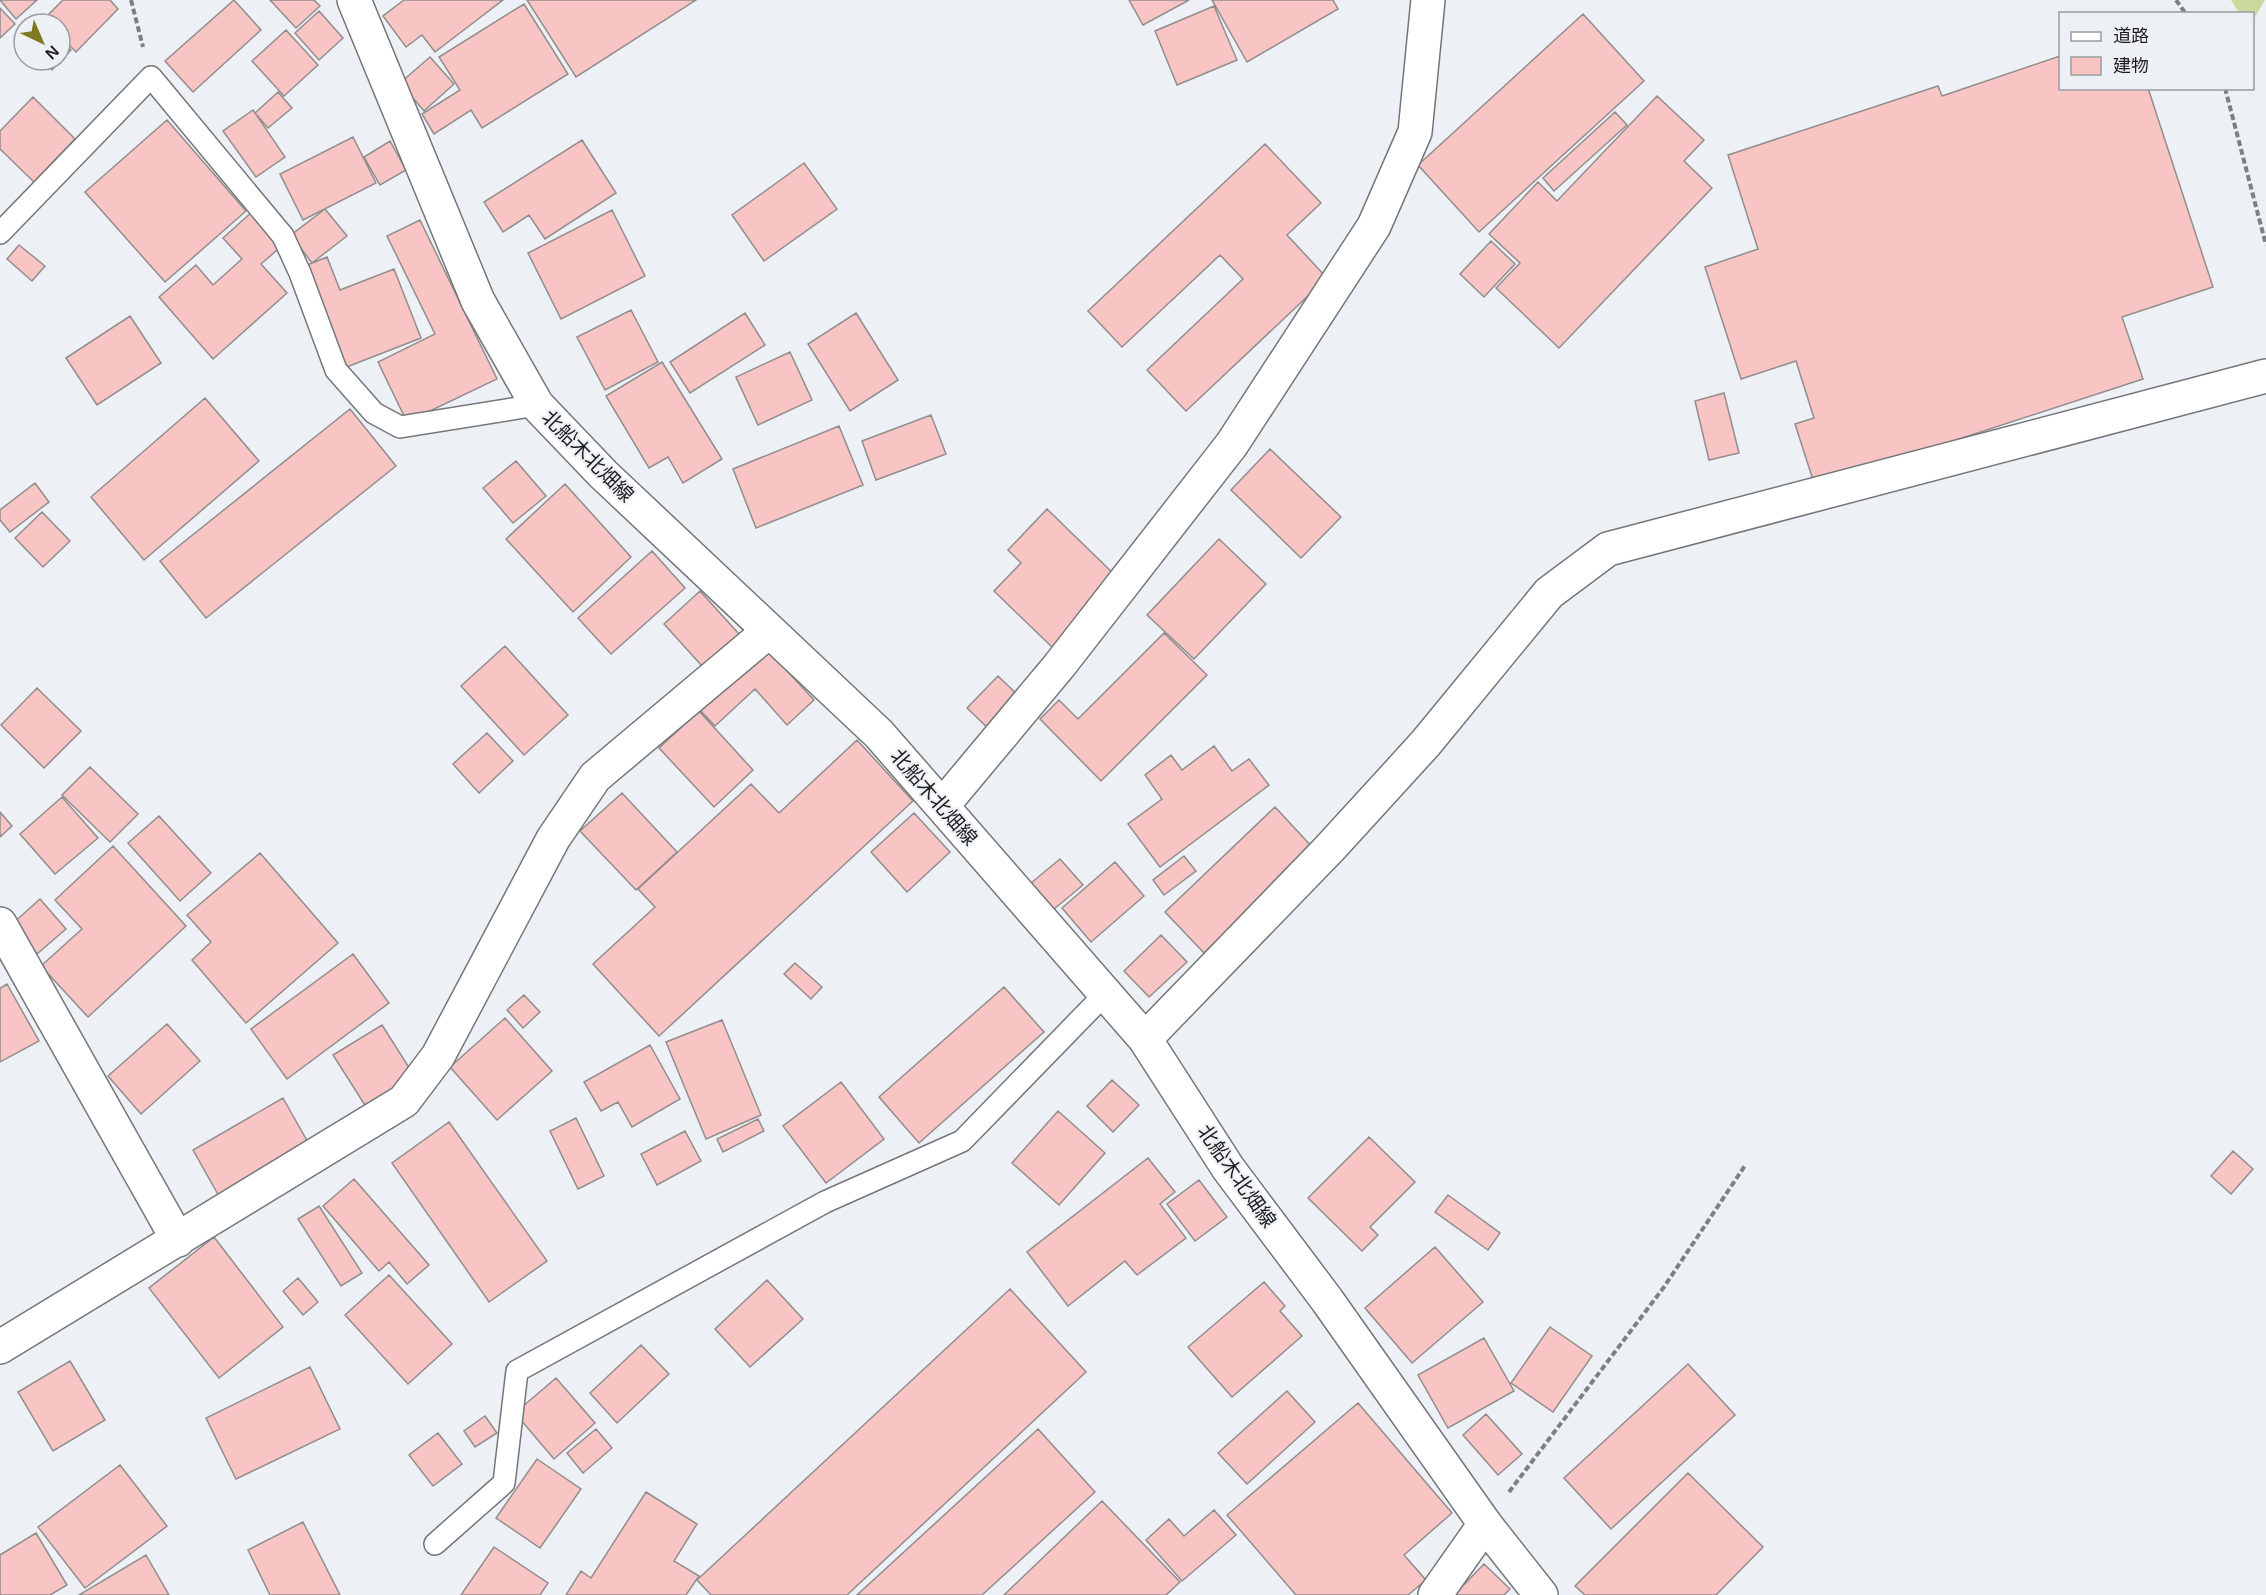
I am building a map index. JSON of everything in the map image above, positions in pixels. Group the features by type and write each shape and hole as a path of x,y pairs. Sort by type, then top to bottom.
{"street":[{"name":"北船木北畑線","path":"354,0 478,301 537,405 603,474 879,734 1145,1039 1228,1168 1327,1300 1485,1524 1541,1595"},
{"path":"943,805 1059,666 1232,444 1374,226 1415,132 1428,0"},
{"path":"1145,1039 1330,848 1417,753 1549,593 1608,549 2266,376"},
{"path":"0,1347 404,1101 438,1056 553,838 595,777 769,631"},
{"path":"0,924 178,1240"},
{"path":"1435,1595 1485,1524"}],"lane":[{"path":"0,232 151,77 283,236 300,273 336,370 374,413 400,427 537,405"},
{"path":"435,1544 504,1483 517,1371 825,1202 962,1141 1104,994"}],"path":[{"path":"131,0 151,77"},
{"path":"2226,90 2266,245"},
{"path":"1485,1524 1664,1287 1746,1164"}],"green space":[{"path":"2231,0 2265,0 2254,18 2254,12 2238,12"}],"building":[{"path":"0,0 37,0 24,12 12,12 12,14"},
{"path":"63,0 110,0 118,9 76,52 72,48 72,12 51,12"},
{"path":"234,0 261,30 193,92 165,61"},
{"path":"270,0 314,0 320,6 296,28"},
{"path":"404,0 503,0 435,52 422,35 406,47 383,16"},
{"path":"527,0 696,0 576,77"},
{"path":"1129,0 1189,0 1143,25"},
{"path":"1212,0 1333,0 1338,9 1247,62"},
{"path":"524,4 568,74 482,128 471,110 434,134 422,114 460,90 439,57"},
{"path":"1214,6 1237,60 1177,85 1155,31"},
{"path":"0,8 12,21 12,27 0,38"},
{"path":"319,11 343,38 319,60 295,33"},
{"path":"1583,14 1644,81 1479,232 1418,165"},
{"path":"286,30 318,65 284,96 252,61"},
{"path":"2059,56 2059,90 2149,90 2213,287 2122,317 2143,379 1815,486 1795,424 1814,418 1796,361 1741,379 1705,267 1758,249 1728,155 1938,86 1942,96"},
{"path":"430,57 454,84 424,111 400,83"},
{"path":"278,92 292,108 268,128 255,113"},
{"path":"1657,96 1704,140 1684,161 1712,188 1559,348 1496,288 1520,263 1489,234 1538,182 1557,201"},
{"path":"33,97 75,139 34,182 0,149 0,131"},
{"path":"253,110 285,157 256,177 223,131"},
{"path":"1615,112 1627,125 1554,191 1543,178"},
{"path":"167,120 246,211 165,282 85,192"},
{"path":"353,137 376,183 303,220 280,174"},
{"path":"582,140 616,193 545,239 529,215 503,232 484,202"},
{"path":"390,141 406,170 380,185 364,157"},
{"path":"1265,144 1321,203 1287,235 1327,278 1186,411 1147,370 1243,279 1220,255 1122,347 1088,311"},
{"path":"804,163 837,209 764,261 732,215"},
{"path":"325,209 347,236 312,263 291,235"},
{"path":"254,210 284,244 261,264 287,293 213,359 159,297 196,265 213,285 242,259 223,238"},
{"path":"612,210 645,276 561,319 528,253"},
{"path":"420,220 497,379 407,422 378,362 435,334 387,236"},
{"path":"1491,241 1515,264 1484,297 1460,274"},
{"path":"19,245 45,266 32,281 7,259"},
{"path":"327,257 340,290 394,269 421,338 339,370 300,268"},
{"path":"631,310 658,362 605,390 577,337"},
{"path":"745,313 765,345 690,393 670,362"},
{"path":"856,313 898,380 850,411 808,344"},
{"path":"130,316 161,363 97,405 66,358"},
{"path":"790,352 812,400 758,425 736,377"},
{"path":"662,362 722,459 683,483 668,457 649,468 606,396"},
{"path":"1724,393 1739,453 1709,460 1695,401"},
{"path":"205,398 259,461 144,560 91,497"},
{"path":"350,409 396,466 206,618 160,561"},
{"path":"931,415 946,454 876,480 862,441"},
{"path":"839,426 863,485 756,528 733,469"},
{"path":"1270,449 1341,517 1301,558 1231,490"},
{"path":"516,461 546,496 513,523 483,488"},
{"path":"35,483 49,502 10,532 0,520 0,510"},
{"path":"565,484 631,557 573,612 506,539"},
{"path":"1047,509 1119,579 1053,648 994,591 1021,563 1008,550"},
{"path":"42,512 70,541 43,567 15,538"},
{"path":"1219,539 1266,584 1194,659 1147,615"},
{"path":"652,551 685,588 611,654 578,618"},
{"path":"700,591 739,634 702,666 664,624"},
{"path":"1164,633 1207,675 1101,781 1040,719 1059,700 1078,719"},
{"path":"505,646 568,715 524,755 461,686"},
{"path":"765,647 814,700 787,725 755,689 715,726 699,709"},
{"path":"998,676 1024,701 993,733 967,708"},
{"path":"37,688 81,731 44,768 1,725"},
{"path":"699,711 753,770 714,807 659,748"},
{"path":"487,733 513,761 479,793 453,764"},
{"path":"857,740 913,801 659,1036 593,964 655,907 638,889 751,784 779,813"},
{"path":"1214,746 1232,771 1249,759 1269,785 1160,867 1128,824 1162,799 1145,775 1171,755 1182,770"},
{"path":"90,767 138,814 110,842 62,795"},
{"path":"622,793 677,852 636,890 580,831"},
{"path":"62,797 98,838 55,874 20,834"},
{"path":"1275,807 1314,849 1204,953 1165,912"},
{"path":"0,812 12,826 0,837"},
{"path":"914,813 950,852 907,892 871,852"},
{"path":"159,816 211,873 180,901 128,843"},
{"path":"113,846 186,926 88,1017 41,966 82,929 55,900"},
{"path":"260,853 338,943 246,1023 192,960 211,942 187,915"},
{"path":"1184,856 1196,871 1164,895 1153,880"},
{"path":"1060,859 1083,885 1048,914 1025,888"},
{"path":"1115,862 1144,896 1091,942 1062,908"},
{"path":"40,899 66,929 37,954 11,925"},
{"path":"1161,935 1187,962 1149,997 1124,971"},
{"path":"353,954 389,1003 287,1079 251,1029"},
{"path":"795,963 822,987 811,999 784,974"},
{"path":"7,984 39,1041 0,1062 0,988"},
{"path":"1004,987 1044,1032 919,1143 879,1097"},
{"path":"524,995 540,1012 523,1028 507,1010"},
{"path":"505,1018 552,1071 497,1120 450,1067"},
{"path":"722,1020 761,1115 706,1139 666,1042"},
{"path":"167,1024 200,1061 141,1114 108,1076"},
{"path":"382,1025 417,1080 368,1110 333,1055"},
{"path":"650,1045 680,1099 632,1127 618,1102 601,1111 584,1082"},
{"path":"1112,1080 1139,1105 1113,1132 1087,1106"},
{"path":"841,1082 884,1139 826,1183 783,1126"},
{"path":"283,1098 314,1153 224,1205 193,1150"},
{"path":"1058,1111 1105,1153 1059,1205 1012,1163"},
{"path":"576,1118 604,1176 578,1189 550,1131"},
{"path":"758,1119 764,1131 723,1152 717,1139"},
{"path":"449,1122 547,1261 489,1302 392,1163"},
{"path":"685,1131 701,1161 657,1185 641,1154"},
{"path":"1369,1137 1415,1182 1370,1227 1378,1235 1362,1251 1308,1198"},
{"path":"2233,1151 2253,1169 2231,1194 2211,1176"},
{"path":"1148,1158 1175,1192 1160,1204 1186,1238 1137,1275 1125,1261 1068,1306 1027,1252"},
{"path":"354,1179 429,1265 407,1284 389,1262 379,1271 323,1206"},
{"path":"1199,1180 1227,1217 1195,1241 1167,1204"},
{"path":"1448,1195 1500,1233 1488,1250 1435,1212"},
{"path":"319,1206 362,1273 341,1286 298,1219"},
{"path":"214,1237 283,1327 219,1378 149,1288"},
{"path":"1435,1247 1483,1302 1412,1363 1365,1308"},
{"path":"389,1275 452,1344 408,1384 345,1315"},
{"path":"298,1278 318,1302 303,1315 283,1291"},
{"path":"767,1280 803,1319 750,1367 715,1329"},
{"path":"1264,1282 1285,1306 1280,1311 1302,1336 1232,1397 1188,1347"},
{"path":"1010,1289 1086,1372 847,1595 711,1595 697,1580"},
{"path":"1550,1327 1592,1356 1553,1412 1511,1383"},
{"path":"1484,1338 1514,1391 1448,1428 1418,1375"},
{"path":"641,1345 669,1374 617,1423 590,1393"},
{"path":"70,1361 105,1420 53,1451 18,1392"},
{"path":"1688,1364 1735,1415 1611,1529 1564,1478"},
{"path":"310,1367 340,1429 236,1479 206,1418"},
{"path":"556,1378 595,1423 554,1459 515,1413"},
{"path":"1287,1391 1315,1422 1247,1484 1218,1453"},
{"path":"1358,1403 1452,1513 1404,1555 1426,1580 1408,1595 1296,1595 1227,1515"},
{"path":"1486,1414 1522,1454 1498,1475 1463,1435"},
{"path":"485,1416 497,1433 475,1447 464,1431"},
{"path":"596,1429 612,1448 583,1473 567,1453"},
{"path":"1038,1429 1095,1492 982,1595 857,1595"},
{"path":"438,1433 462,1464 433,1486 409,1455"},
{"path":"537,1459 581,1489 540,1548 496,1518"},
{"path":"120,1465 167,1526 85,1588 38,1527"},
{"path":"1688,1473 1763,1547 1716,1595 1585,1595 1575,1586"},
{"path":"646,1492 697,1524 674,1561 699,1576 686,1595 566,1595 581,1571 591,1578"},
{"path":"1102,1501 1180,1582 1166,1595 1004,1595"},
{"path":"1214,1510 1236,1535 1182,1581 1146,1540 1169,1519 1184,1536"},
{"path":"303,1522 340,1595 270,1595 248,1550"},
{"path":"36,1533 67,1585 50,1595 0,1595 0,1555"},
{"path":"494,1547 548,1583 540,1595 461,1595"},
{"path":"146,1555 169,1595 79,1595"},
{"path":"1484,1564 1510,1589 1504,1595 1454,1595"}]}
